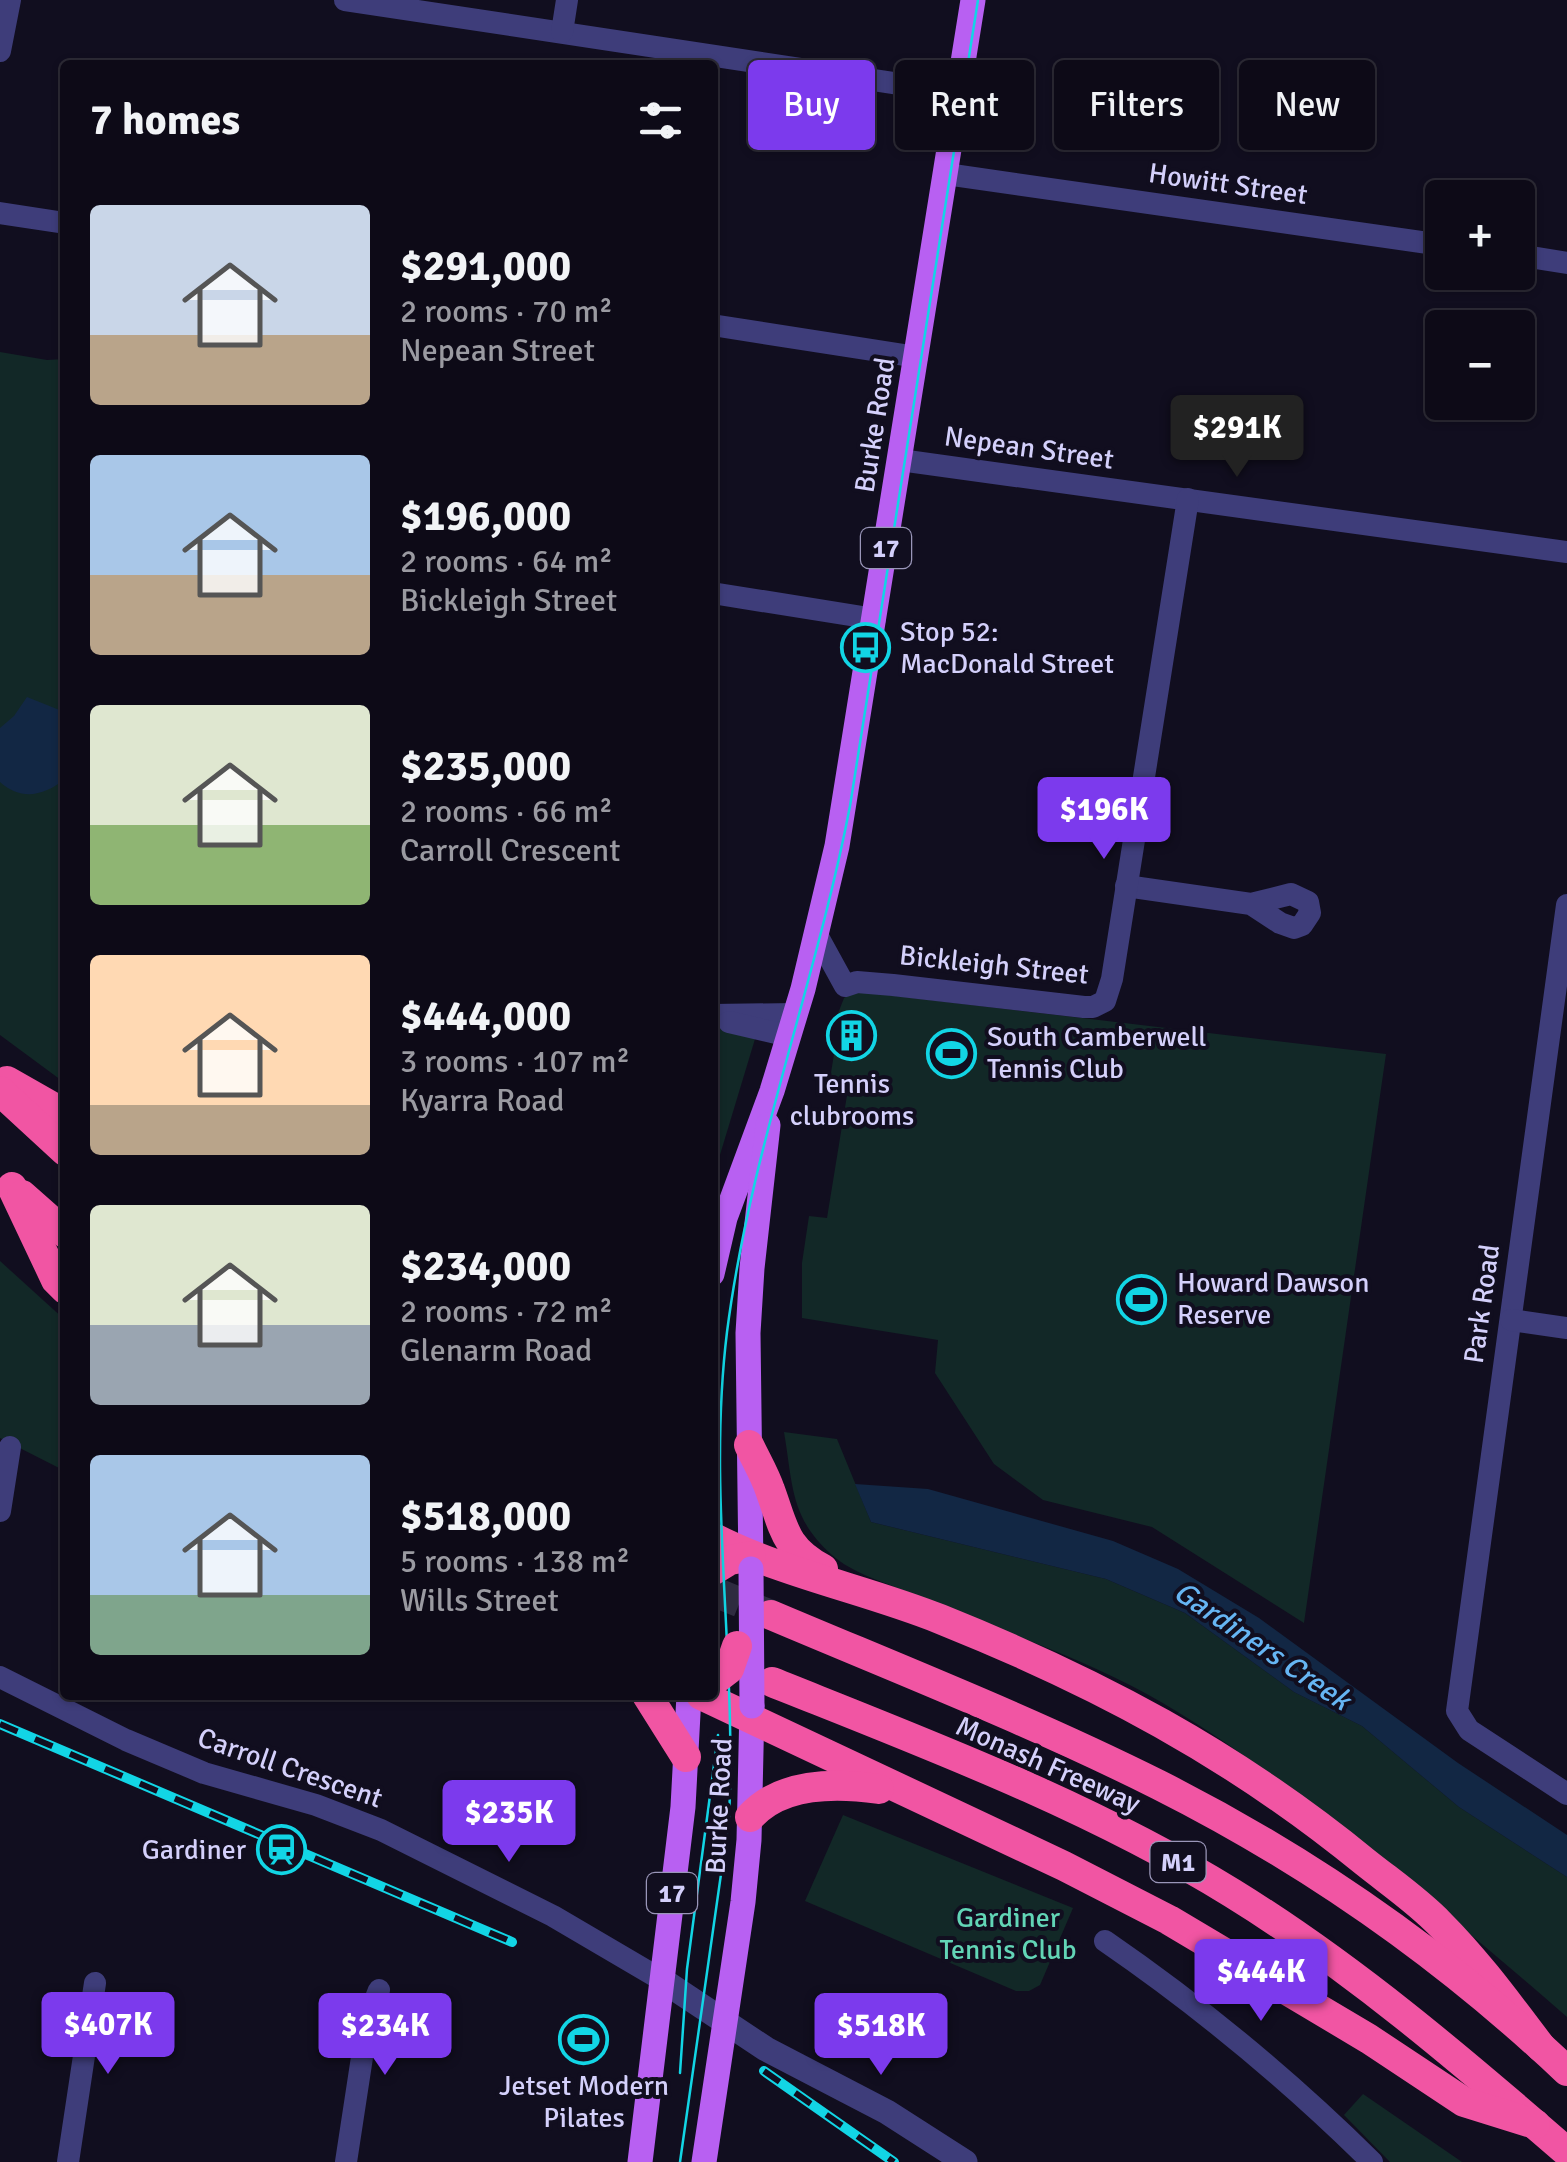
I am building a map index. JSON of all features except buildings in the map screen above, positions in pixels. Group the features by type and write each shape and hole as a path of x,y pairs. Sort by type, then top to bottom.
{"highway":[{"path":"0,1077 60,1111"},
{"path":"0,1092 60,1146"},
{"path":"6,1181 60,1229"},
{"path":"6,1181 60,1284"},
{"path":"749,1445 794,1549 820,1568 894,1602 1126,1701 1277,1794 1439,1922 1486,1974 1541,2047"},
{"path":"731,1559 894,1602"},
{"path":"718,1677 731,1666 761,1615"},
{"name":"Monash Freeway","path":"761,1615 1086,1750 1162,1786 1258,1840 1364,1906 1432,1956 1567,2071"},
{"path":"718,1697 759,1703 912,1794 1169,1920 1370,2039 1464,2102 1535,2124"},
{"path":"650,1700 686,1756"},
{"name":"Monash Freeway","path":"759,1703 1037,1793 1136,1840 1229,1891 1335,1960 1567,2152"},
{"path":"750,1816 774,1799 815,1787 851,1785 912,1794"}],"main road":[{"name":"Burke Road","path":"963,60 973,0"},
{"name":"Burke Road","path":"718,1248 792,1025 817,935 845,805 950,150"},
{"name":"Burke Road","path":"704,2162 744,1902 759,1703 761,1615 731,1559 749,1445 750,1297 772,1090"},
{"name":"Burke Road","path":"640,2162 684,1807 689,1700"}],"street":[{"path":"0,51 10,0"},
{"path":"345,0 895,83"},
{"path":"562,32 567,0"},
{"name":"Howitt Street","path":"946,174 1425,243"},
{"path":"0,213 60,222"},
{"path":"1535,258 1567,262"},
{"path":"718,326 916,357"},
{"name":"Nepean Street","path":"900,460 1567,552"},
{"name":"Bickleigh Street","path":"817,935 845,986 866,982 1084,1007 1100,1005 1108,997 1188,499"},
{"path":"718,595 875,619"},
{"path":"1126,886 1251,904"},
{"name":"Park Road","path":"1567,905 1456,1711 1469,1730 1567,1794"},
{"path":"1510,1320 1567,1328"},
{"path":"0,1512 8,1456"},
{"name":"Carroll Crescent","path":"0,1677 126,1740 204,1773 316,1805 381,1830 553,1916 662,1980"},
{"path":"1105,1940 1191,2000 1372,2162"},
{"path":"662,1980 766,2049 887,2112 964,2162"},
{"path":"68,2162 95,1983"},
{"path":"346,2162 368,2018 379,1990"}],"green space":[{"path":"0,352 60,359 60,1079 0,1035"},
{"path":"854,991 1386,1054 1304,1623 1152,1527 1043,1500 994,1464 935,1373 938,1340 802,1318 802,1263 809,1216 827,1218 848,1089 829,1085 840,1017 837,1016 844,998"},
{"path":"718,1027 755,1039 718,1161"},
{"path":"0,1261 60,1315 60,1468 0,1438"},
{"path":"784,1432 837,1439 871,1522 1106,1579 1185,1613 1294,1692 1362,1726 1459,1807 1567,1877 1567,2017 1358,1842 1192,1721 1087,1665 840,1561 818,1541 801,1514"},
{"name":"Gardiner Tennis Club","path":"843,1815 1073,1908 1040,1985 1029,1991 1016,1991 805,1901"},
{"path":"1363,2094 1462,2162 1390,2162 1344,2115"}],"water":[{"path":"27,697 60,710 60,782 49,789 24,794 0,782 0,728"},
{"name":"Gardiners Creek","path":"855,1484 928,1489 1113,1541 1178,1569 1259,1618 1458,1763 1567,1835 1567,1877 1459,1807 1362,1726 1294,1692 1185,1613 1106,1579 871,1522"}],"tunnel":[{"path":"718,1593 771,1615"}],"tram line":[{"path":"680,2162 729,1818 729,1696 720,1453 727,1332 751,1199 820,938 850,806 978,0"},
{"path":"680,2073 687,1969 718,1735"}],"railway":[{"path":"0,1724 512,1942"},
{"path":"764,2071 894,2162"}],"place":[{"name":"Stop 52: MacDonald Street","path":"865,648"},
{"name":"Tennis clubrooms","path":"852,1036"},
{"name":"South Camberwell Tennis Club","path":"952,1053"},
{"name":"Howard Dawson Reserve","path":"1142,1299"},
{"name":"Gardiner","path":"281,1850"},
{"name":"Jetset Modern Pilates","path":"584,2039"}]}
